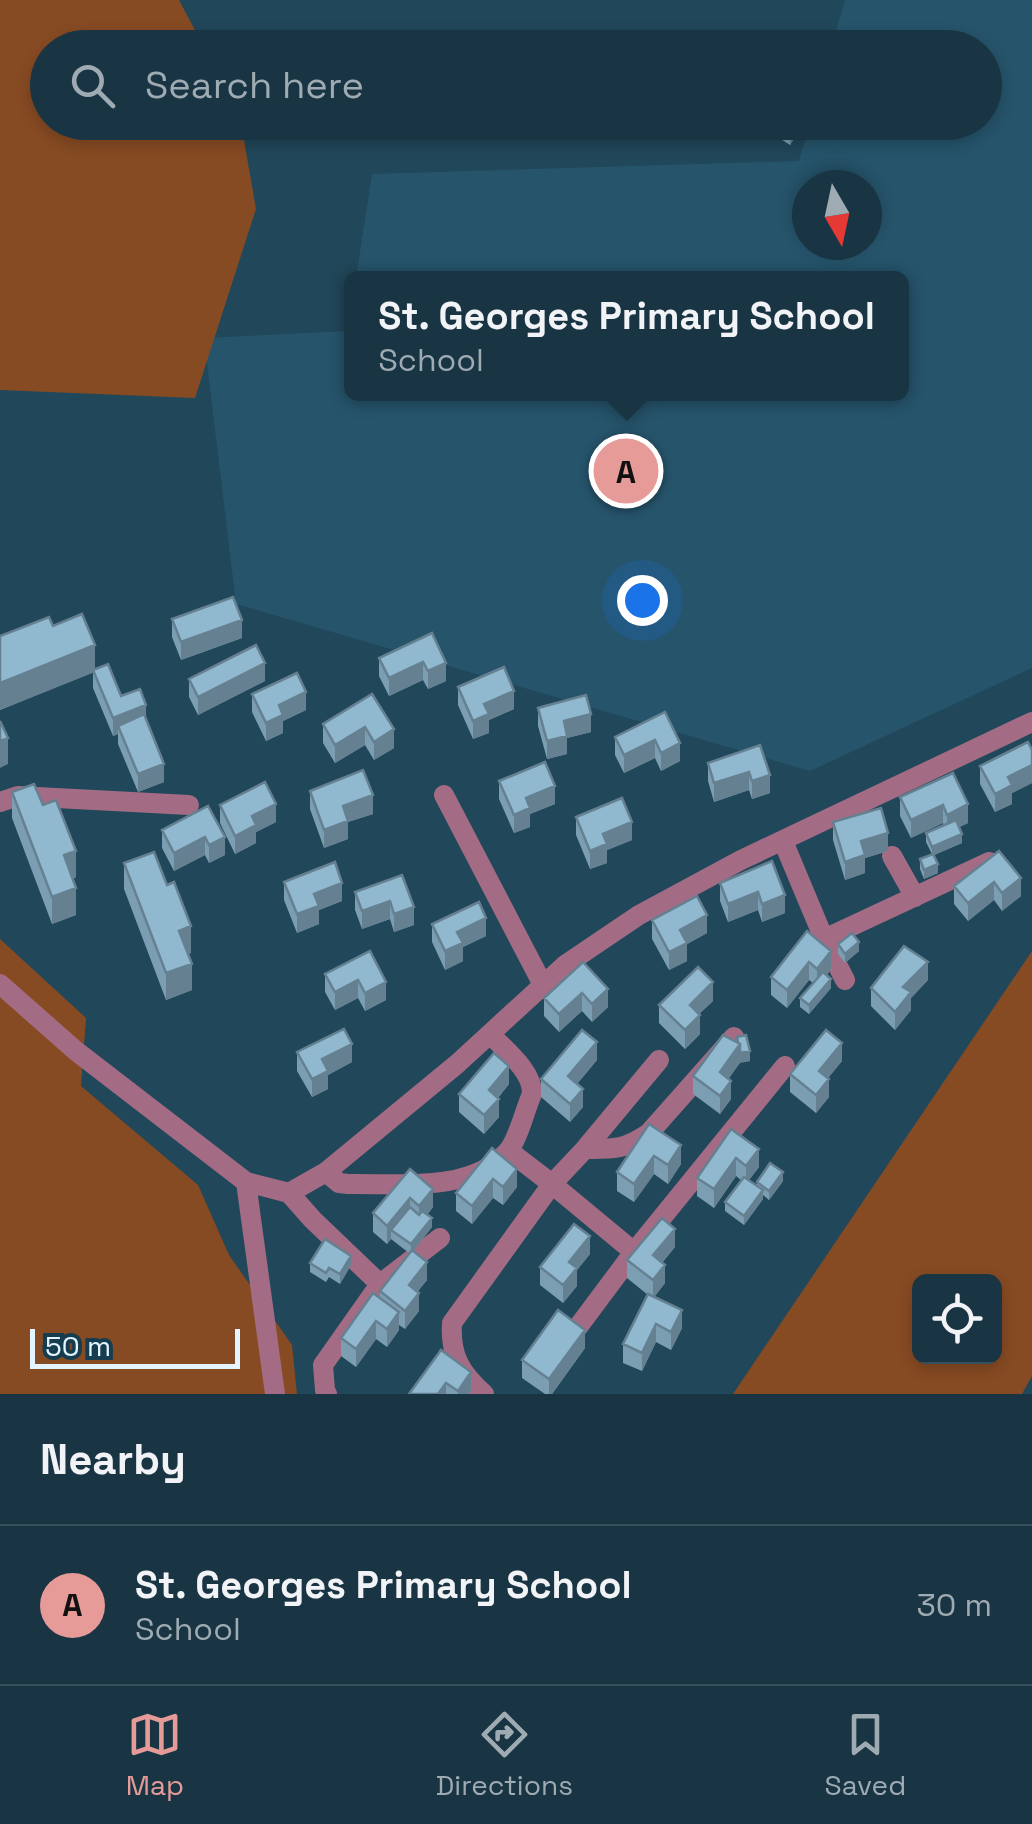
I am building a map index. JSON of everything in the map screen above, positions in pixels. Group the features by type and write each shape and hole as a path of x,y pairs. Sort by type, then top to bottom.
{"street":[{"path":"288,1193 326,1172 457,1064 565,964 639,915 741,860 1032,722"},
{"path":"444,795 543,986"},
{"path":"0,802 18,796 188,805"},
{"path":"784,841 844,980"},
{"path":"892,856 915,897"},
{"path":"824,939 989,862"},
{"path":"0,984 76,1052 246,1182 288,1193 380,1284"},
{"path":"326,1172 339,1183 348,1184 450,1182 482,1172 509,1151 532,1094 532,1084 490,1034"},
{"path":"585,1149 618,1149 650,1133 734,1037"},
{"path":"484,1394 468,1380 456,1358 451,1344 452,1323 552,1184 659,1060"},
{"path":"578,1327 785,1066"},
{"path":"509,1151 634,1252"},
{"path":"246,1182 274,1394"},
{"path":"328,1394 323,1365 380,1284 440,1238"}],"shaded area":[{"path":"0,0 179,0 195,30 30,30 30,140 244,140 256,209 195,398 0,390"},
{"path":"845,0 1032,0 1032,668 810,771 236,604 204,338 344,331 344,401 909,401 909,271 357,271 372,174 799,161 805,140 1002,140 1002,30 836,30"},
{"path":"0,939 86,1018 81,1086 198,1185 229,1255 292,1345 297,1394 0,1394"},
{"path":"1032,951 1032,1376 1022,1394 733,1394"}],"building":[{"path":"233,597 242,620 181,642 172,619"},
{"path":"82,614 95,645 0,683 0,636 49,617 53,626"},
{"path":"432,633 446,663 428,671 423,662 389,678 379,658"},
{"path":"256,645 265,663 198,697 189,679"},
{"path":"108,664 121,696 140,689 146,705 113,718 93,670"},
{"path":"504,667 514,691 484,704 489,714 473,721 458,687"},
{"path":"297,673 306,692 279,705 283,715 266,723 252,694"},
{"path":"372,694 394,729 374,742 365,727 335,745 323,724"},
{"path":"586,695 591,714 564,721 567,736 547,741 538,708"},
{"path":"665,712 680,743 661,753 655,740 624,755 615,737"},
{"path":"144,714 164,764 138,774 118,726"},
{"path":"0,721 8,738 0,741"},
{"path":"1028,742 1032,765 1008,777 1012,785 995,794 980,766"},
{"path":"760,745 770,775 752,781 749,772 714,783 708,763"},
{"path":"545,762 555,786 526,798 530,808 514,815 499,781"},
{"path":"363,770 373,795 343,806 348,821 324,830 310,791"},
{"path":"953,773 968,804 947,815 943,805 911,820 900,797"},
{"path":"265,782 276,804 252,816 256,825 235,836 220,805"},
{"path":"34,784 43,805 56,800 76,851 64,855 76,888 52,897 12,792"},
{"path":"622,798 632,822 603,834 607,844 590,851 576,817"},
{"path":"208,806 225,837 209,845 205,837 174,853 162,830"},
{"path":"881,808 888,833 861,841 865,855 845,862 833,822"},
{"path":"956,820 962,834 932,847 926,833"},
{"path":"999,851 1021,878 1002,893 994,882 968,903 954,886"},
{"path":"154,852 167,885 174,882 191,926 179,931 192,964 166,973 124,863"},
{"path":"933,854 938,864 924,870 920,859"},
{"path":"772,861 785,895 762,904 758,892 728,904 720,883"},
{"path":"335,862 342,883 314,894 319,906 297,914 284,882"},
{"path":"402,875 414,907 394,914 390,901 362,911 355,892"},
{"path":"697,896 707,915 680,930 687,943 669,952 652,920"},
{"path":"479,902 486,918 457,932 463,943 445,951 432,924"},
{"path":"807,931 831,951 817,969 809,962 787,990 771,977"},
{"path":"852,933 859,942 845,954 838,944"},
{"path":"904,946 928,962 903,987 911,992 895,1012 871,988"},
{"path":"370,951 386,982 365,993 358,980 335,992 325,974"},
{"path":"583,962 608,989 592,1004 582,993 559,1014 544,998"},
{"path":"698,967 713,982 690,1005 700,1015 685,1030 659,1005"},
{"path":"823,972 831,979 809,1005 800,998"},
{"path":"344,1029 352,1044 322,1059 328,1071 312,1079 297,1052"},
{"path":"582,1030 597,1042 568,1076 583,1089 570,1104 541,1079"},
{"path":"826,1030 842,1043 819,1071 829,1079 816,1095 790,1074"},
{"path":"723,1035 740,1044 720,1072 731,1081 720,1096 693,1076"},
{"path":"746,1035 750,1051 740,1053 737,1037"},
{"path":"494,1053 509,1066 489,1090 499,1099 484,1115 459,1094"},
{"path":"649,1124 681,1145 668,1165 654,1156 634,1184 617,1172"},
{"path":"731,1129 759,1149 746,1166 736,1158 714,1189 697,1178"},
{"path":"492,1148 517,1169 503,1187 493,1179 472,1206 456,1193"},
{"path":"770,1163 783,1172 769,1191 757,1182"},
{"path":"410,1169 433,1189 419,1206 410,1198 387,1226 373,1213"},
{"path":"744,1177 763,1190 744,1216 725,1202"},
{"path":"410,1207 419,1215 422,1211 432,1218 411,1244 391,1230"},
{"path":"662,1218 675,1229 653,1255 665,1265 653,1280 627,1260"},
{"path":"574,1224 590,1236 569,1262 577,1268 563,1285 540,1267"},
{"path":"325,1239 351,1256 340,1274 329,1268 326,1273 310,1263"},
{"path":"412,1250 427,1262 409,1285 419,1293 405,1311 380,1291"},
{"path":"373,1293 399,1312 387,1329 376,1321 356,1349 341,1338"},
{"path":"648,1294 682,1310 671,1332 656,1324 642,1353 623,1344"},
{"path":"558,1310 585,1330 549,1379 522,1360"},
{"path":"441,1350 471,1372 458,1391 446,1383 438,1394 409,1394"}],"place":[{"name":"St. Georges Primary School","path":"626,471"}]}
